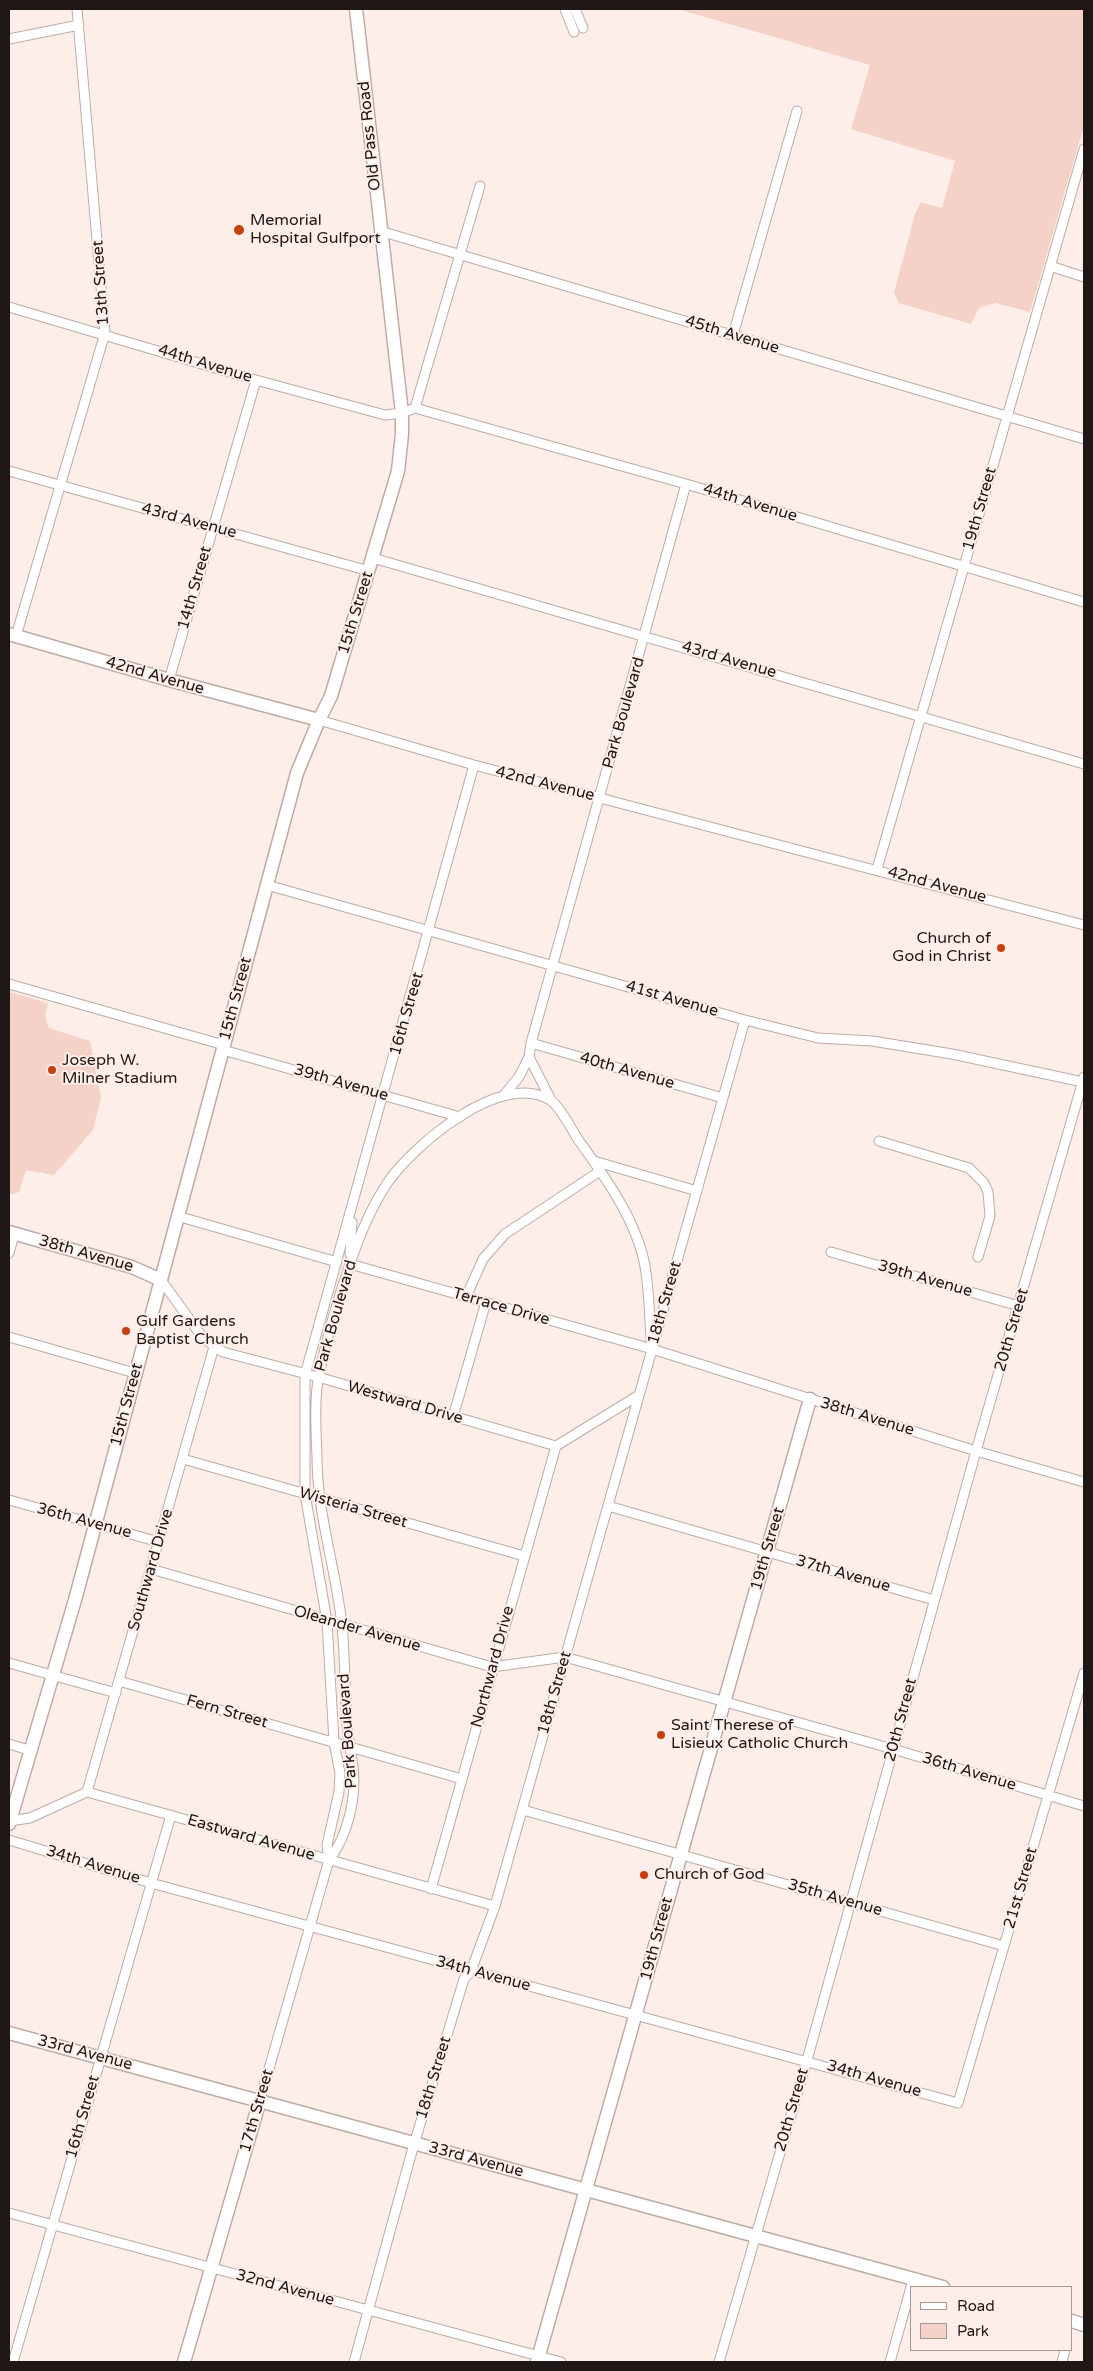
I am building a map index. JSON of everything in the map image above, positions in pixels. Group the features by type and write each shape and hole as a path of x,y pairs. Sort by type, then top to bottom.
{"street":[{"name":"13th Street","path":"12,635 60,486 105,333 77,9"},
{"name":"Old Pass Road","path":"356,9 402,413"},
{"path":"565,9 574,32"},
{"path":"575,9 583,28"},
{"path":"9,39 78,25"},
{"path":"733,335 797,111"},
{"name":"19th Street","path":"877,869 1084,149"},
{"path":"402,413 415,408 480,186"},
{"name":"45th Avenue","path":"380,231 1084,439"},
{"path":"1050,266 1084,277"},
{"name":"44th Avenue","path":"9,306 105,333 256,380 385,415 402,413"},
{"name":"14th Street","path":"169,680 256,380"},
{"name":"44th Avenue","path":"415,408 686,484 1084,602"},
{"name":"15th Street","path":"10,1823 95,1524 297,773 331,696 398,471 402,413"},
{"name":"43rd Avenue","path":"9,471 369,570"},
{"name":"Park Boulevard","path":"504,1095 519,1078 529,1057 552,964 646,636 686,484"},
{"name":"43rd Avenue","path":"373,558 1084,764"},
{"name":"42nd Avenue","path":"12,635 474,765 877,869 1084,925"},
{"name":"16th Street","path":"337,1262 430,931 474,765"},
{"name":"41st Avenue","path":"268,885 745,1020 818,1038 881,1042 1084,1079"},
{"name":"39th Avenue","path":"9,984 460,1117"},
{"name":"18th Street","path":"354,2362 414,2144 464,1979 471,1971 494,1906 523,1810 745,1020"},
{"name":"40th Avenue","path":"531,1043 723,1098"},
{"path":"529,1057 551,1100 594,1160 624,1211 641,1250 648,1284 652,1349"},
{"name":"20th Street","path":"720,2362 807,2060 976,1451 1084,1079"},
{"name":"Park Boulevard","path":"329,1860 339,1848 351,1804 353,1767 348,1746 342,1625 319,1498 317,1458 318,1377 350,1264 360,1233 377,1201 398,1169 428,1140 460,1117 504,1095 528,1093 551,1100"},
{"path":"879,1140 969,1168 984,1183 988,1192 990,1216 978,1257"},
{"path":"594,1160 697,1191"},
{"path":"466,1297 483,1259 505,1234 600,1171"},
{"path":"350,1264 355,1198"},
{"path":"178,1216 337,1262"},
{"path":"9,1253 11,1233"},
{"name":"38th Avenue","path":"11,1233 132,1267 161,1280"},
{"name":"39th Avenue","path":"831,1252 1019,1306"},
{"name":"Park Boulevard","path":"329,1860 327,1845 335,1814 340,1782 334,1742 327,1621 305,1494 305,1375 337,1262"},
{"name":"Terrace Drive","path":"350,1264 652,1349"},
{"name":"Westward Drive","path":"161,1280 203,1338 223,1352 318,1377 556,1446"},
{"path":"453,1417 486,1302"},
{"path":"9,1338 135,1373"},
{"name":"Southward Drive","path":"87,1792 214,1347"},
{"name":"38th Avenue","path":"652,1349 976,1451 1084,1482"},
{"path":"556,1446 639,1395"},
{"name":"19th Street","path":"538,2359 810,1399"},
{"name":"Northward Drive","path":"431,1889 492,1667 556,1446"},
{"name":"Wisteria Street","path":"183,1459 524,1556"},
{"name":"36th Avenue","path":"9,1500 159,1542"},
{"name":"37th Avenue","path":"608,1506 934,1600"},
{"name":"Oleander Avenue","path":"151,1569 492,1667 565,1657"},
{"name":"36th Avenue","path":"565,1657 893,1749 1084,1806"},
{"path":"9,1663 116,1693"},
{"name":"21st Street","path":"958,2103 1084,1673"},
{"name":"Fern Street","path":"120,1681 348,1746"},
{"path":"9,1744 32,1751"},
{"path":"348,1746 462,1779"},
{"path":"10,1823 30,1818 87,1792"},
{"name":"Eastward Avenue","path":"87,1792 494,1906"},
{"name":"35th Avenue","path":"523,1810 1004,1946"},
{"name":"16th Street","path":"13,2362 171,1815"},
{"name":"34th Avenue","path":"9,1840 152,1883 471,1971 807,2060 958,2103"},
{"name":"17th Street","path":"184,2362 329,1860"},
{"name":"33rd Avenue","path":"9,2033 939,2286"},
{"name":"32nd Avenue","path":"9,2212 211,2269 369,2310 538,2359 561,2362"},
{"path":"911,2286 913,2280"},
{"path":"890,2362 910,2291"}],"green space":[{"path":"678,9 1084,9 1084,126 1030,312 995,303 979,308 971,324 899,303 894,293 915,214 921,202 942,208 955,161 851,129 870,65"},
{"name":"Joseph W. Milner Stadium","path":"9,992 48,1003 45,1016 49,1028 90,1041 101,1098 93,1130 54,1175 26,1170 19,1192 13,1194 9,1193"}],"place":[{"name":"Memorial Hospital Gulfport","path":"239,230"},
{"name":"Church of God in Christ","path":"1001,948"},
{"name":"Joseph W. Milner Stadium","path":"52,1070"},
{"name":"Gulf Gardens Baptist Church","path":"126,1331"},
{"name":"Saint Therese of Lisieux Catholic Church","path":"661,1735"},
{"name":"Church of God","path":"644,1875"}]}
